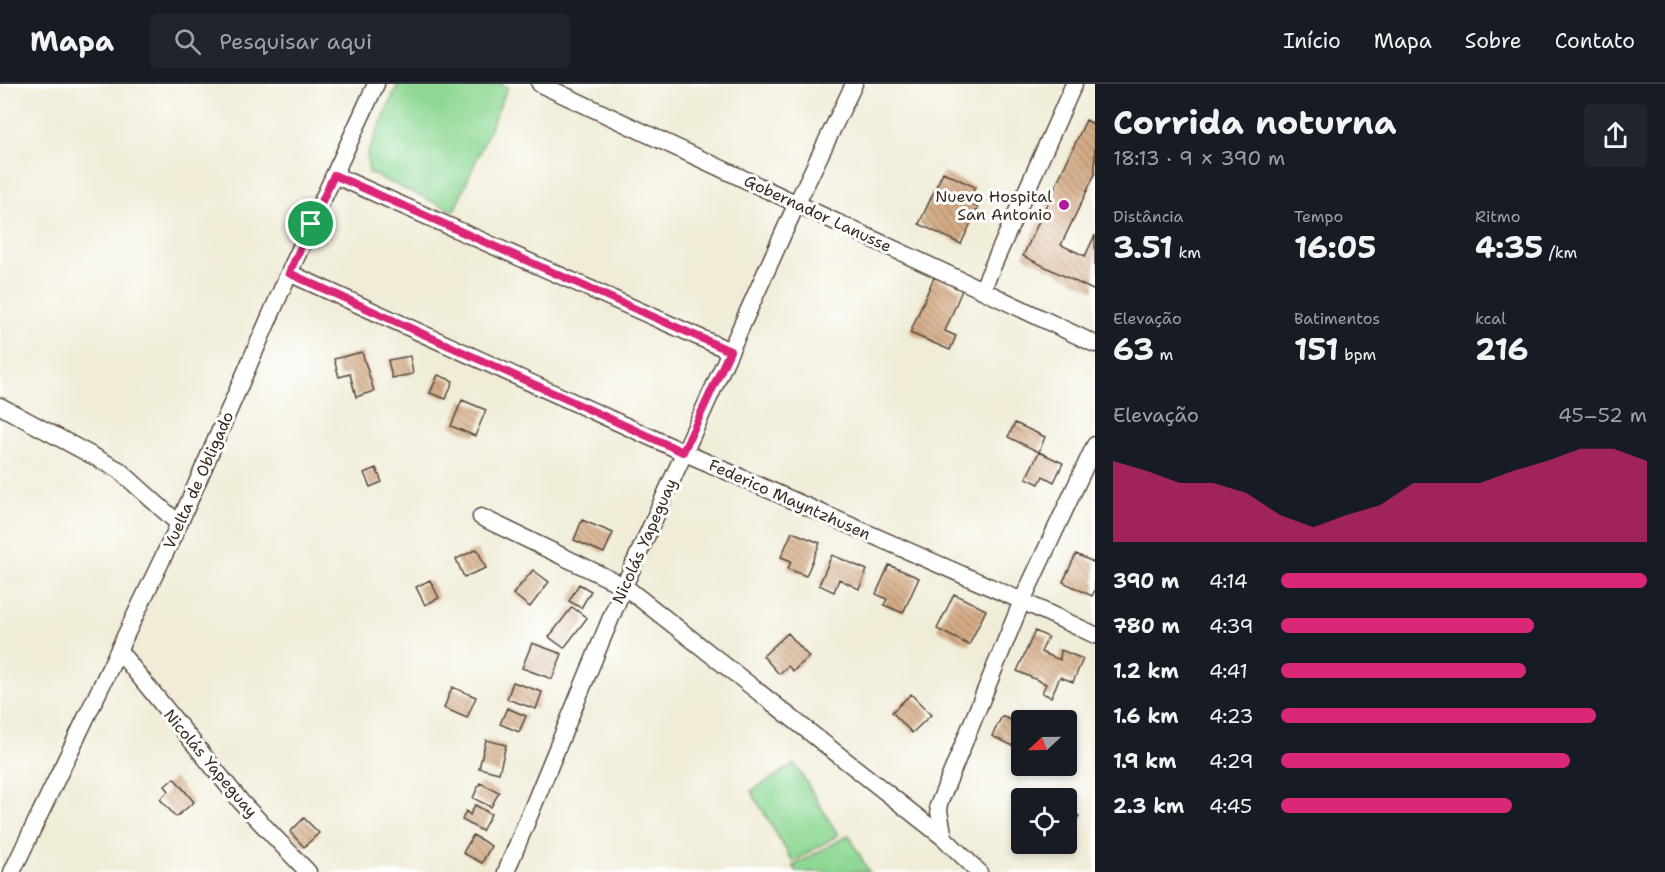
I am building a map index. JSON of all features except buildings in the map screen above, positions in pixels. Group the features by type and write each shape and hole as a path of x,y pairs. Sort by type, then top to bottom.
{"street":[{"name":"Vuelta de Obligado","path":"12,872 179,524 289,273 376,84"},
{"name":"Gobernador Lanusse","path":"540,84 1095,344"},
{"name":"Nicolás Yapeguay","path":"506,872 624,586 683,452 854,84"},
{"path":"982,290 1074,84"},
{"path":"334,175 730,351"},
{"name":"Federico Mayntzhusen","path":"289,273 683,452 1095,635"},
{"path":"0,406 119,470 179,524"},
{"path":"944,838 938,806 1022,602 1095,445"},
{"path":"481,517 624,586 944,838 979,872"},
{"name":"Nicolás Yapeguay","path":"119,651 242,803 308,872"}],"green space":[{"path":"398,84 501,84 508,87 454,211 369,173 367,155"},
{"path":"795,764 838,835 793,862 751,791"},
{"path":"849,835 869,872 797,872 793,866"}],"place":[{"name":"Nuevo Hospital San Antonio","path":"1064,205"}],"route":[{"path":"334,175 730,351 683,452 289,273 311,224 334,175"}]}
